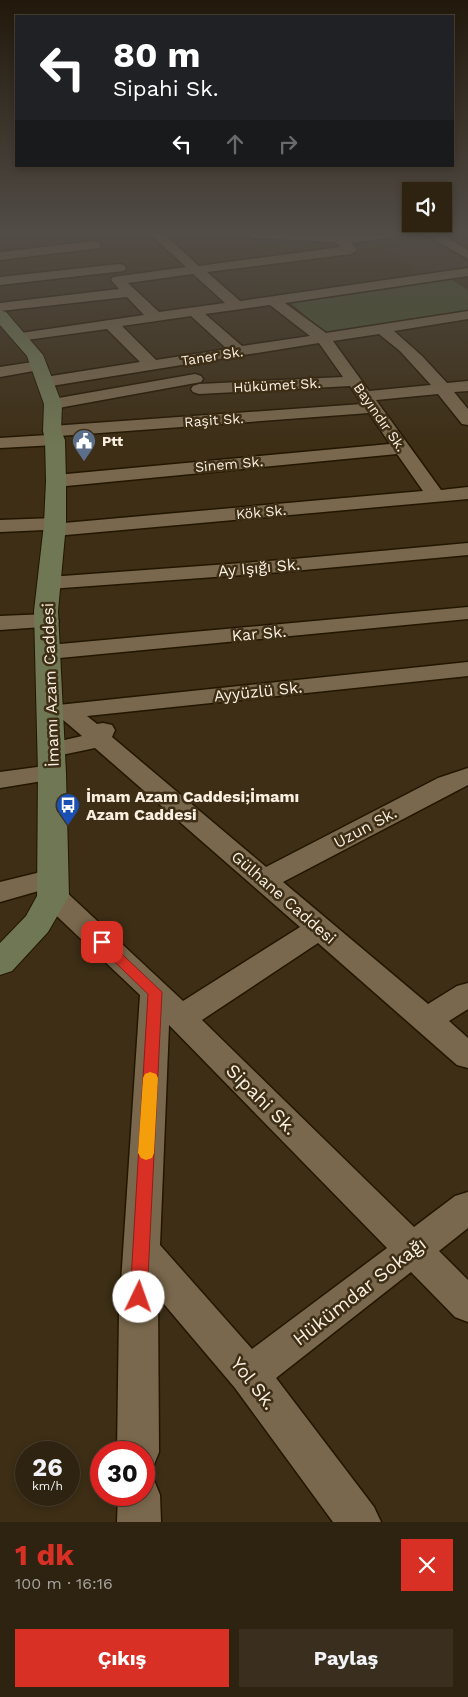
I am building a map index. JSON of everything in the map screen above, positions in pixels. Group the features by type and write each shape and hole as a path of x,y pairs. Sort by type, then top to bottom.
{"street":[{"path":"5,321 60,305"},
{"path":"146,305 156,318"},
{"path":"5,321 112,325 236,305"},
{"name":"Bayındır Sk.","path":"280,305 324,339 436,496"},
{"path":"194,312 240,352"},
{"name":"Taner Sk.","path":"46,384 152,365 468,315"},
{"path":"5,321 35,355 46,384"},
{"path":"112,325 152,365"},
{"path":"382,330 392,336 443,389 468,420"},
{"path":"180,361 197,384 212,420"},
{"path":"0,372 46,384"},
{"name":"Hükümet Sk.","path":"46,384 355,381"},
{"name":"İmamı Azam Caddesi","path":"46,384 54,436 56,481 55,527 46,611 49,652 58,712 52,762 53,887"},
{"name":"Raşit Sk.","path":"0,443 370,402 468,386"},
{"name":"Sinem Sk.","path":"56,481 402,448"},
{"name":"Kök Sk.","path":"0,526 55,527 468,492"},
{"name":"Ay Işığı Sk.","path":"49,583 282,566 468,549"},
{"name":"Kar Sk.","path":"49,652 468,613"},
{"path":"0,623 48,621"},
{"name":"Ayyüzlü Sk.","path":"58,712 468,669"},
{"path":"0,780 52,762 99,740 108,716 120,710 159,701"},
{"name":"Gülhane Caddesi","path":"58,712 99,740 468,1056"},
{"name":"Uzun Sk.","path":"264,880 447,784 468,776"},
{"path":"0,892 53,887 37,924 0,964"},
{"name":"Sipahi Sk.","path":"53,887 155,992 468,1305"},
{"path":"181,1018 320,928"},
{"path":"138,1441 138,1313 155,992"},
{"path":"427,1020 468,994"},
{"name":"Hükümdar Sokağı","path":"250,1375 468,1207"},
{"name":"Yol Sk.","path":"141,1250 250,1375 359,1522"},
{"path":"138,1506 139,1522"}],"green space":[{"path":"293,305 468,305 468,313 327,335"}],"slow traffic":[{"path":"146,1153 150,1078"}],"place":[{"name":"Ptt","path":"84,462"},
{"name":"İmam Azam Caddesi;İmamı Azam Caddesi","path":"68,826"}],"route":[{"path":"102,942 155,992 139,1297"}]}
